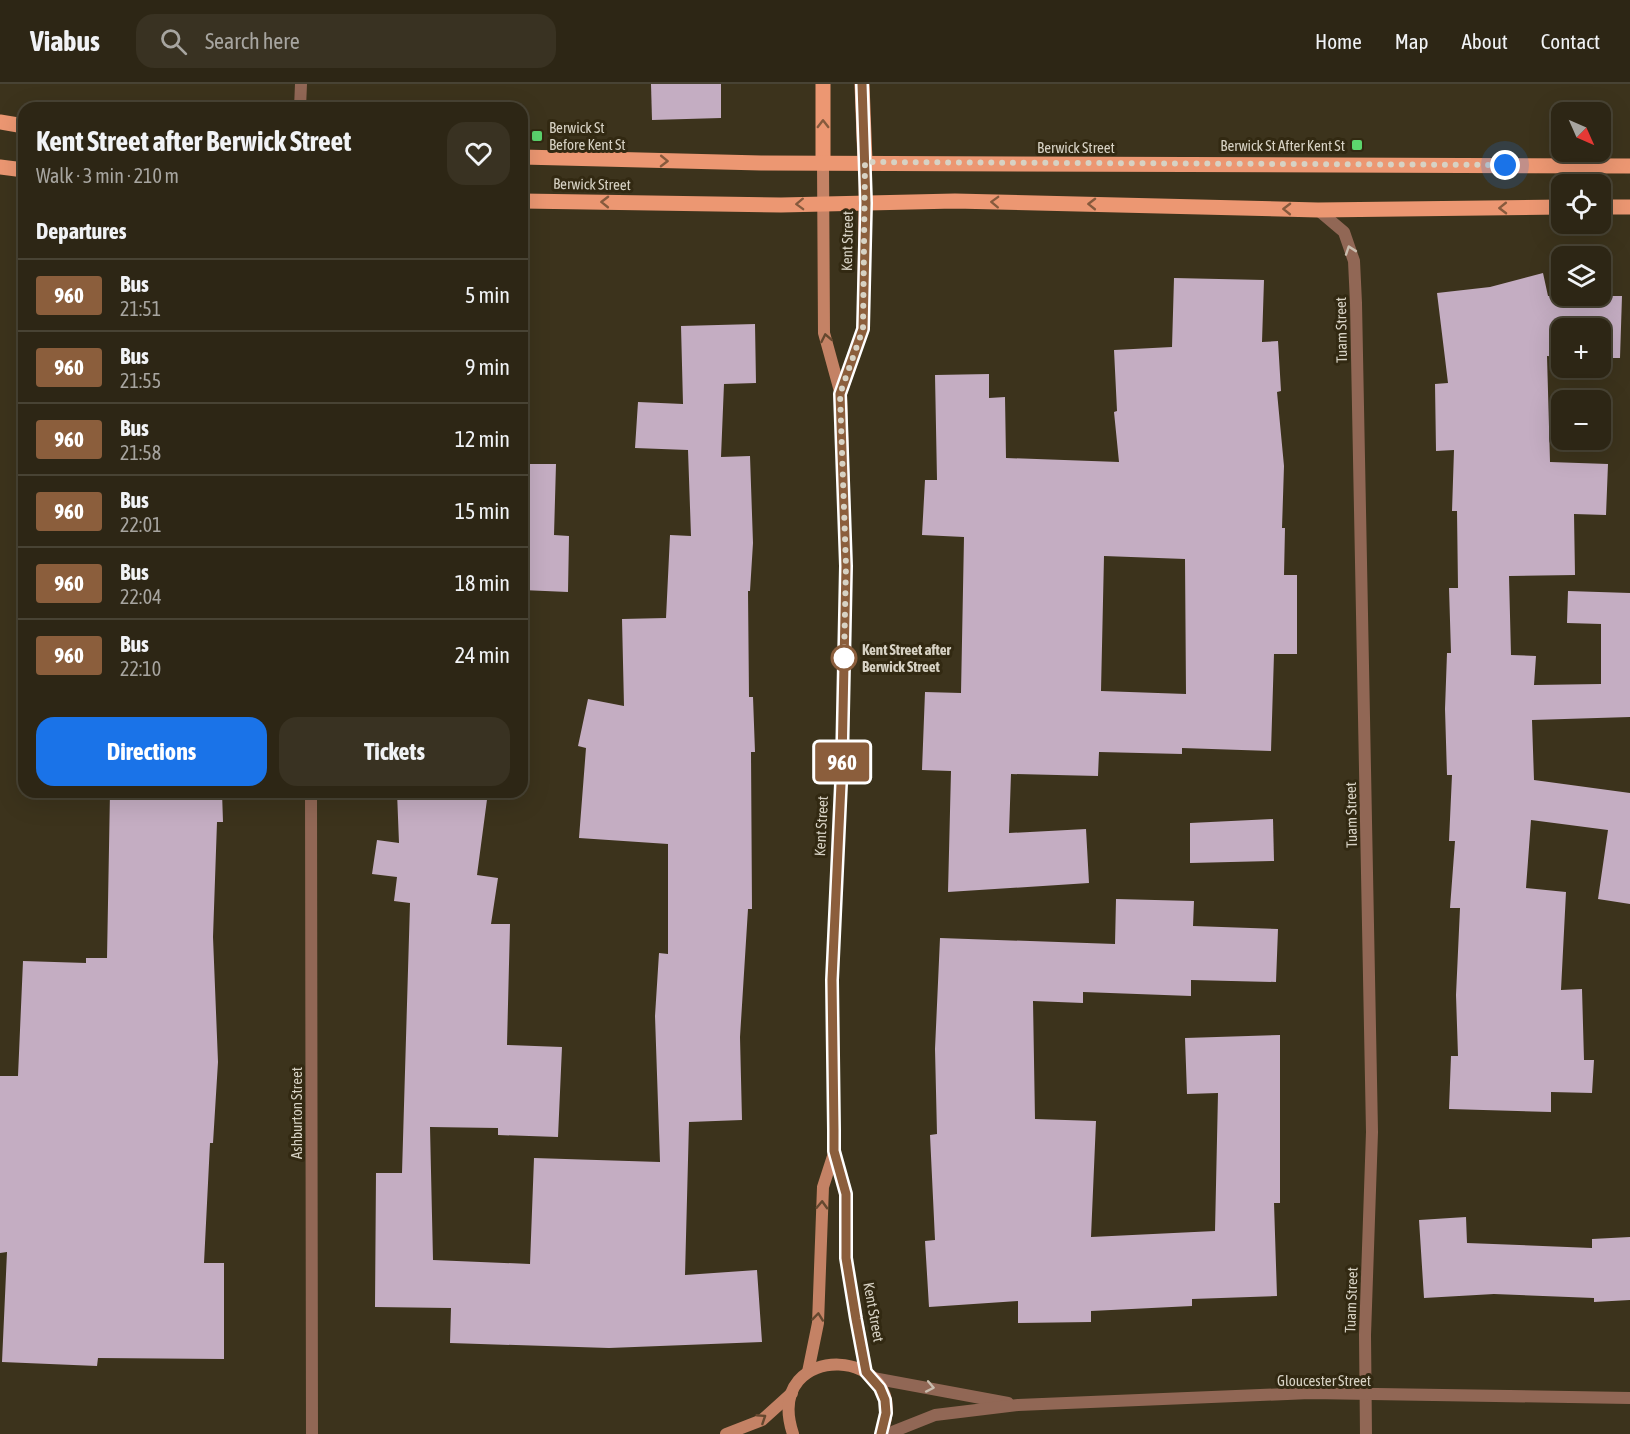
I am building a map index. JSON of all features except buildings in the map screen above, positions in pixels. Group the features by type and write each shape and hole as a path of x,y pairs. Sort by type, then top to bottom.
{"main road":[{"name":"Kent Street","path":"823,84 824,333 840,394 846,566 842,762 832,980 834,1151 846,1194 846,1258 869,1375 885,1400 886,1413 881,1434"},
{"name":"Kent Street","path":"840,394 863,329 866,203 862,84"},
{"path":"0,122 18,125"},
{"name":"Berwick Street","path":"528,157 823,163 1630,166"},
{"path":"0,167 18,170"},
{"name":"Berwick Street","path":"528,201 866,203 955,201 1317,210 1551,207"},
{"path":"1611,207 1630,207"},
{"name":"Kent Street","path":"808,1372 818,1323 823,1186 834,1151"},
{"path":"726,1434 762,1420 792,1393 808,1372 831,1363 856,1366 869,1375"},
{"path":"792,1393 789,1406 793,1434"}],"street":[{"path":"300,102 301,84"},
{"name":"Tuam Street","path":"1317,210 1344,232 1354,261 1356,303 1372,1132 1365,1335 1366,1434"},
{"name":"Ashburton Street","path":"311,798 312,1434"},
{"name":"Gloucester Street","path":"869,1375 1018,1405"},
{"name":"Gloucester Street","path":"887,1434 935,1415 1018,1405 1310,1393 1630,1398"}],"bus line":[{"name":"960","path":"862,84 866,203 863,329 840,394 846,566 842,762 832,980 834,1151 846,1194 846,1258 866,1372 880,1388 885,1400 886,1413 881,1434"}],"place":[{"name":"Berwick St Before Kent St","path":"537,136"},
{"name":"Berwick St After Kent St","path":"1357,145"},
{"name":"Kent Street after Berwick Street","path":"844,658"}],"route":[{"path":"844,658 846,566 840,394 863,329 865,162 1054,165 1277,163 1505,165"}]}
